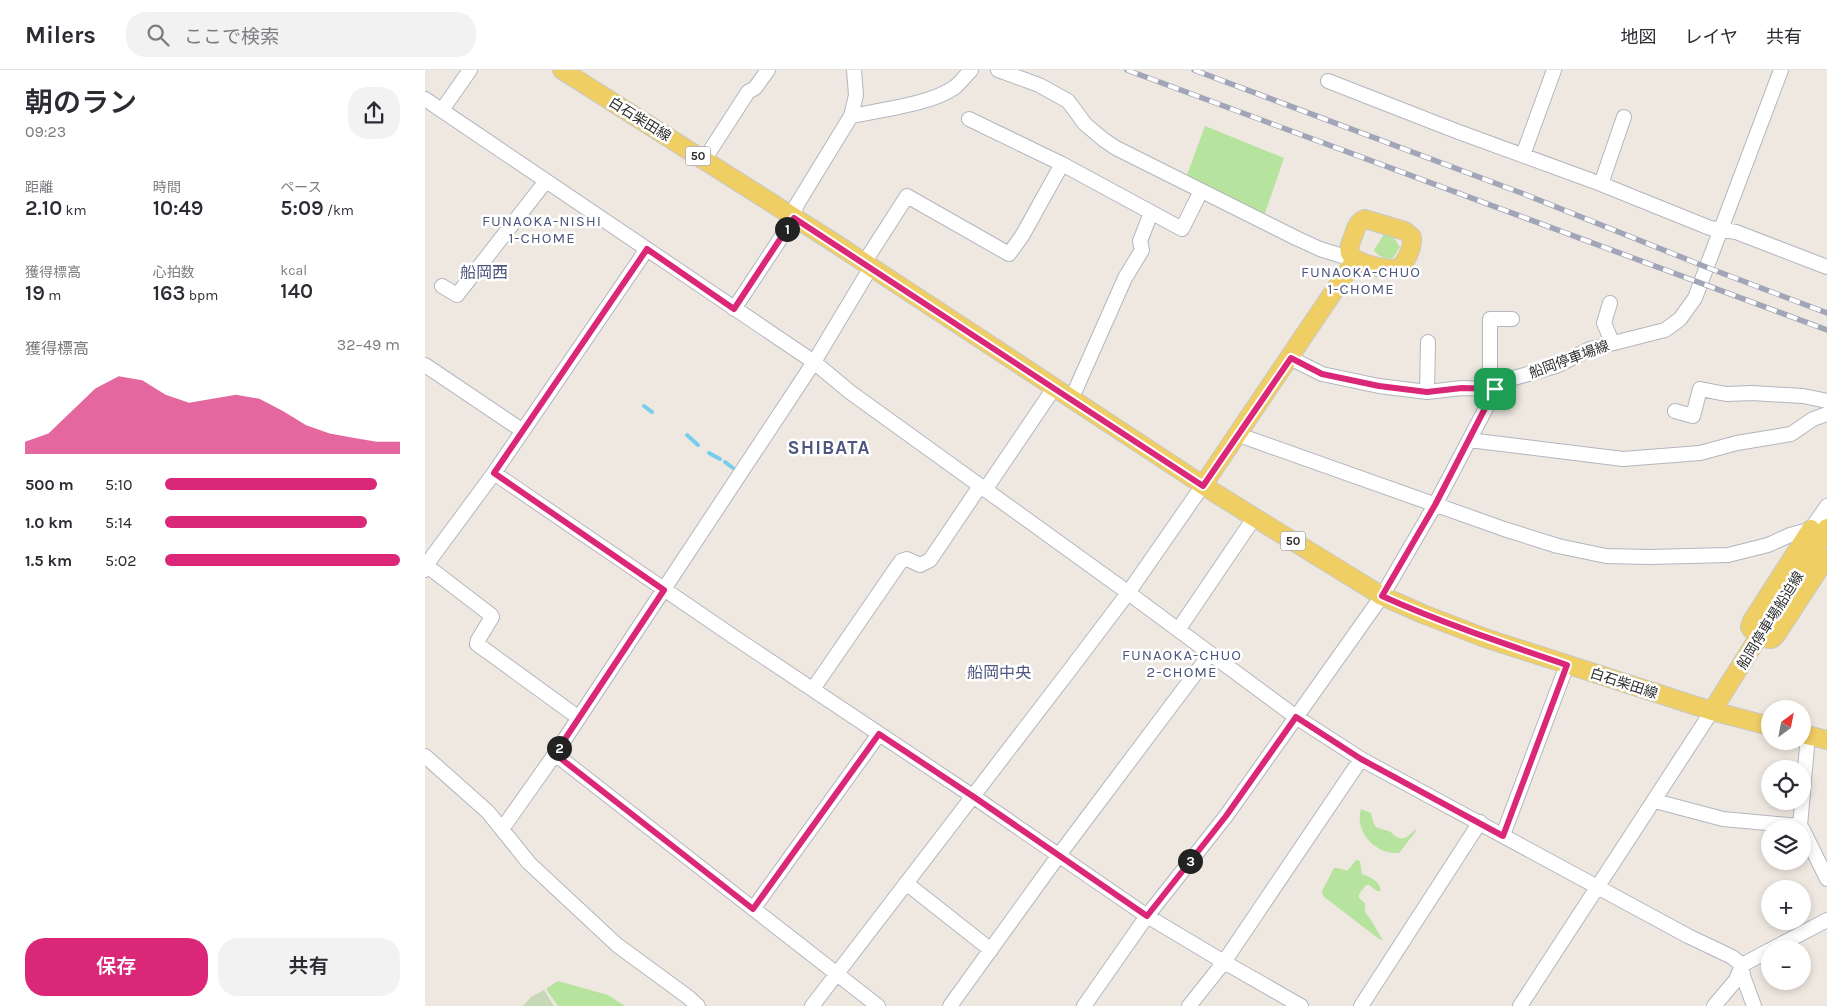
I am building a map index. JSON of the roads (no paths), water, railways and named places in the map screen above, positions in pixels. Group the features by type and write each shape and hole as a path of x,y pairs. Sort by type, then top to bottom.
{"main road":[{"name":"白石柴田線","path":"562,70 867,265 1203,486 1382,596 1485,638 1712,711 1761,724"},
{"path":"1203,486 1291,358 1355,260"},
{"path":"1822,528 1751,624 1751,629 1769,639 1776,636 1827,557"},
{"name":"船岡停車場船迫線","path":"1712,711 1808,557 1822,528"},
{"path":"1811,736 1827,740"}],"street":[{"path":"442,110 470,70"},
{"path":"704,160 748,92 755,88 768,70"},
{"path":"734,309 794,218 796,206 851,116 856,95 854,70"},
{"path":"998,70 1039,85 1059,96 1067,102 1085,124 1104,140 1201,191 1311,245 1355,260"},
{"path":"1523,155 1554,70"},
{"name":"船岡停車場線","path":"1495,389 1514,378 1556,366 1590,349 1665,330 1680,319 1695,298 1781,70"},
{"path":"851,116 935,97 955,86 963,72"},
{"path":"1327,81 1601,184 1710,228 1736,232 1827,267"},
{"path":"425,99 814,362 850,392 1296,717 1361,759 1742,964"},
{"path":"1601,184 1624,117"},
{"path":"969,119 1062,164 1182,229 1201,191"},
{"path":"501,833 814,362 907,196 1009,254 1022,236 1062,164"},
{"path":"442,286 457,295 546,181"},
{"path":"1071,400 1125,278 1142,250 1140,241 1151,213"},
{"path":"579,718 477,644 491,615 427,561 494,473 647,249"},
{"path":"1610,303 1605,323 1612,342"},
{"path":"1495,389 1490,380 1490,319 1512,319"},
{"path":"1427,392 1428,342"},
{"path":"1291,358 1322,374 1379,386 1427,392 1462,388 1495,389"},
{"path":"425,365 523,431"},
{"path":"813,689 901,561 907,560 920,564 930,560 1054,388"},
{"path":"1084,1006 1147,916 1226,816 1382,596 1435,505 1495,389"},
{"path":"1675,411 1693,416 1700,389 1725,394 1752,393 1803,396 1827,401"},
{"path":"1469,440 1623,459 1700,453 1737,443 1791,434 1813,419 1827,414"},
{"path":"1239,435 1504,529 1558,546 1606,556 1728,555 1768,546 1790,535 1822,528 1827,506"},
{"path":"494,473 1147,916 1301,1006"},
{"path":"812,1006 974,797 1128,593 1203,486"},
{"path":"1178,630 1254,518"},
{"path":"950,1006 1059,855 1210,654"},
{"path":"1503,836 1567,665"},
{"path":"1521,1006 1712,711"},
{"path":"753,909 879,734"},
{"path":"1801,820 1804,750"},
{"path":"555,754 878,1006"},
{"path":"425,756 488,812 501,833 529,862 617,945 688,996 698,1006"},
{"path":"1189,1006 1224,962 1361,759"},
{"path":"1655,801 1723,819 1761,823"},
{"path":"1361,1006 1480,822"},
{"path":"1811,848 1827,879"},
{"path":"907,883 991,950"},
{"path":"1788,940 1827,920"},
{"path":"1714,1006 1736,980 1742,964 1761,954"},
{"path":"1742,964 1743,976 1754,1006"}],"waterway":[{"path":"644,406 652,412"},
{"path":"687,435 698,445"},
{"path":"709,453 720,459"},
{"path":"725,462 733,468"}],"railway":[{"path":"1127,70 1827,330"},
{"path":"1194,70 1524,194 1827,313"}],"district":[{"name":"FUNAOKA-NISHI 1-CHOME","path":"542,230"},
{"name":"船岡西","path":"484,272"},
{"name":"FUNAOKA-CHUO 1-CHOME","path":"1361,280"},
{"name":"SHIBATA","path":"829,447"},
{"name":"FUNAOKA-CHUO 2-CHOME","path":"1182,664"},
{"name":"船岡中央","path":"999,672"}]}
